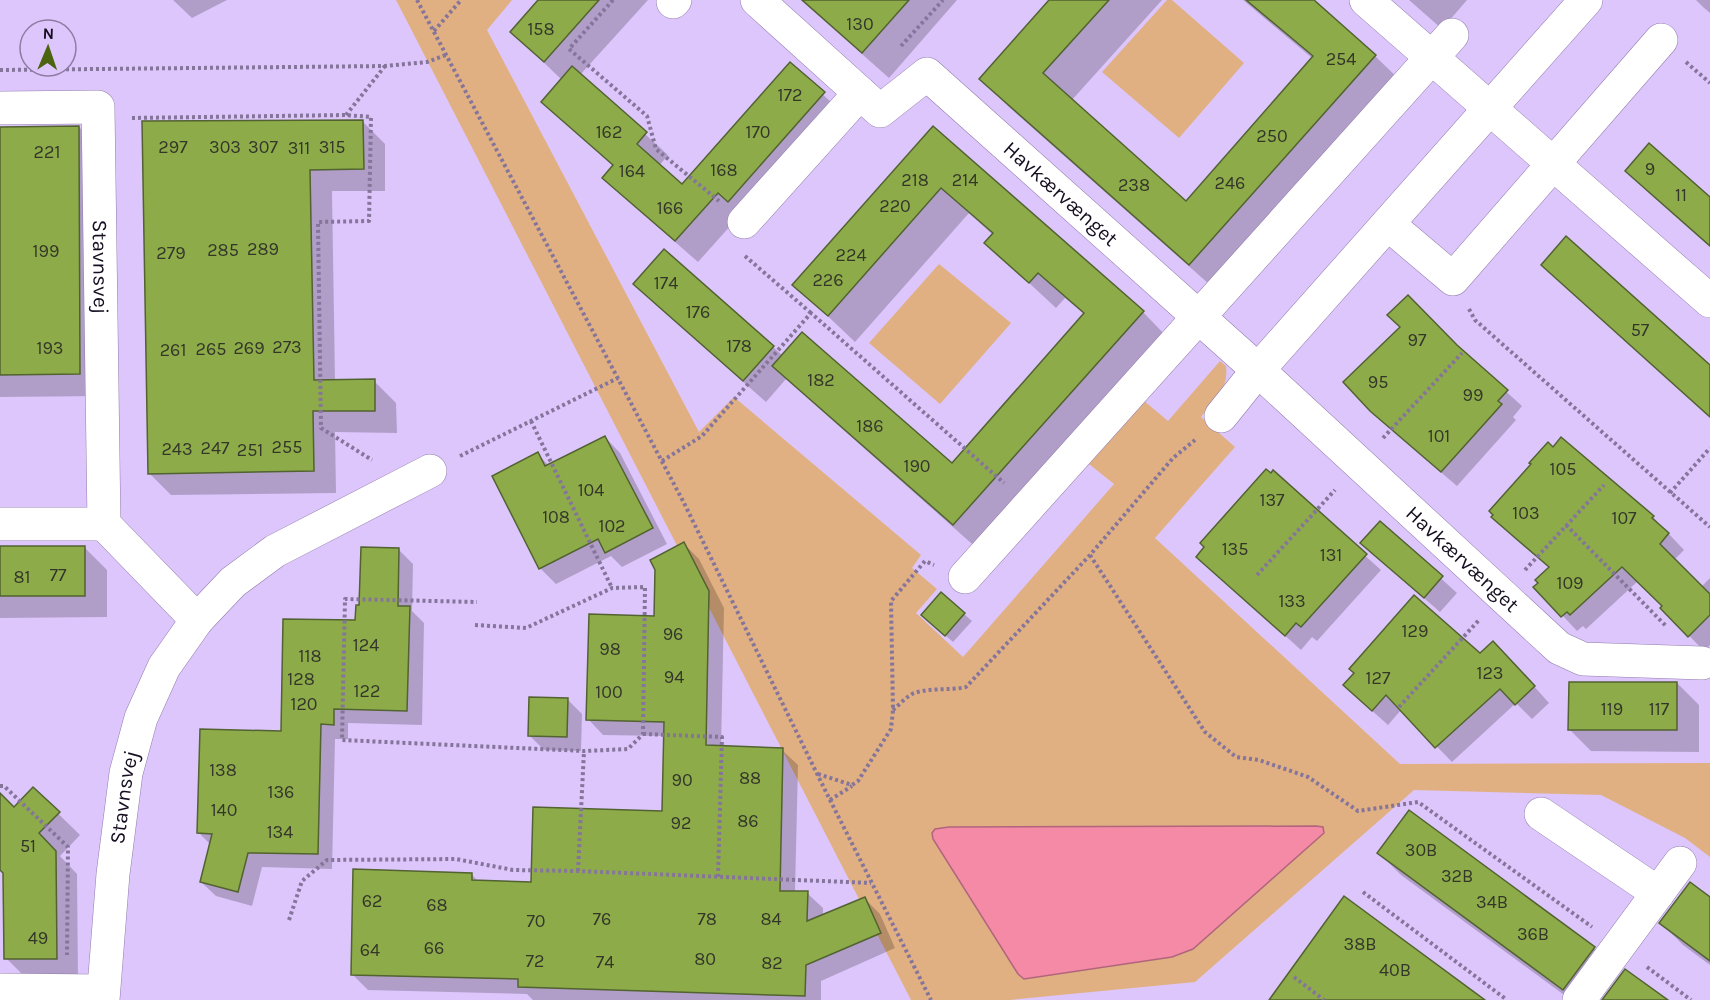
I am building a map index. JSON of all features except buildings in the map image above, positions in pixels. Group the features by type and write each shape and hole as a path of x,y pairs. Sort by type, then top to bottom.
{"street":[{"name":"Havkærvænget","path":"757,0 880,111 927,75 1258,370 1559,648 1583,659 1702,663"},
{"path":"1366,0 1441,46 1489,108 1710,301"},
{"path":"1221,416 1258,370 1586,0"},
{"path":"1388,224 1453,279 1661,40"},
{"path":"965,577 1441,46"},
{"path":"735,215 860,93"},
{"path":"0,108 98,107 98,119"},
{"name":"Stavnsvej","path":"98,119 104,524"},
{"name":"Stavnsvej","path":"0,990 67,991 103,996 113,874 126,773 141,718 160,677 197,620 233,582 274,551 429,471"},
{"path":"0,524 104,524 197,620"},
{"path":"1541,814 1658,893"},
{"path":"1579,1000 1680,863"}],"path":[{"path":"417,0 662,461 871,883 932,1000"},
{"path":"434,31 460,0"},
{"path":"613,0 569,49 647,116 656,149 735,215"},
{"path":"0,70 386,66 427,62 446,55"},
{"path":"346,115 386,66"},
{"path":"98,119 346,115 371,117 369,220 318,222 321,428 373,461 399,487"},
{"path":"745,255 1030,506"},
{"path":"1453,279 1474,320 1710,527"},
{"path":"662,461 702,436 811,313"},
{"path":"429,471 618,378"},
{"path":"893,710 911,695 925,691 966,687 1090,555 1173,458 1221,416"},
{"path":"531,421 612,588"},
{"path":"1671,493 1710,448"},
{"path":"1566,525 1702,663"},
{"path":"1090,555 1205,732 1236,757 1259,759 1308,777 1358,811 1418,802 1691,1000"},
{"path":"830,800 858,782 891,729 893,710 891,601 925,561 965,577"},
{"path":"475,625 526,628 612,588 645,587 643,734 628,749 584,751 342,740 345,599 477,602"},
{"path":"643,734 722,736 718,877"},
{"path":"578,871 584,751"},
{"path":"817,774 852,785"},
{"path":"0,786 4,786 68,848 67,991"},
{"path":"289,920 302,881 327,860 456,859 513,870 871,883"},
{"path":"1363,892 1507,1000"},
{"path":"1294,977 1324,1000"}],"shaded area":[{"path":"396,0 512,0 487,30 699,432 734,397 921,555 912,568 937,589 916,613 963,657 1114,484 1089,464 1143,400 1168,421 1220,361 1226,366 1223,388 1201,417 1235,447 1155,538 1400,764 1710,763 1710,857 1685,838 1601,795 1414,790 1195,982 1009,1000 911,1000"},
{"path":"1167,0 1172,0 1244,63 1179,138 1102,72"},
{"path":"939,264 1011,323 940,404 869,343"},
{"path":"949,827 1323,827 1324,833 1193,949 1172,957 1024,979 1018,974 933,839 932,833 935,829"}]}
